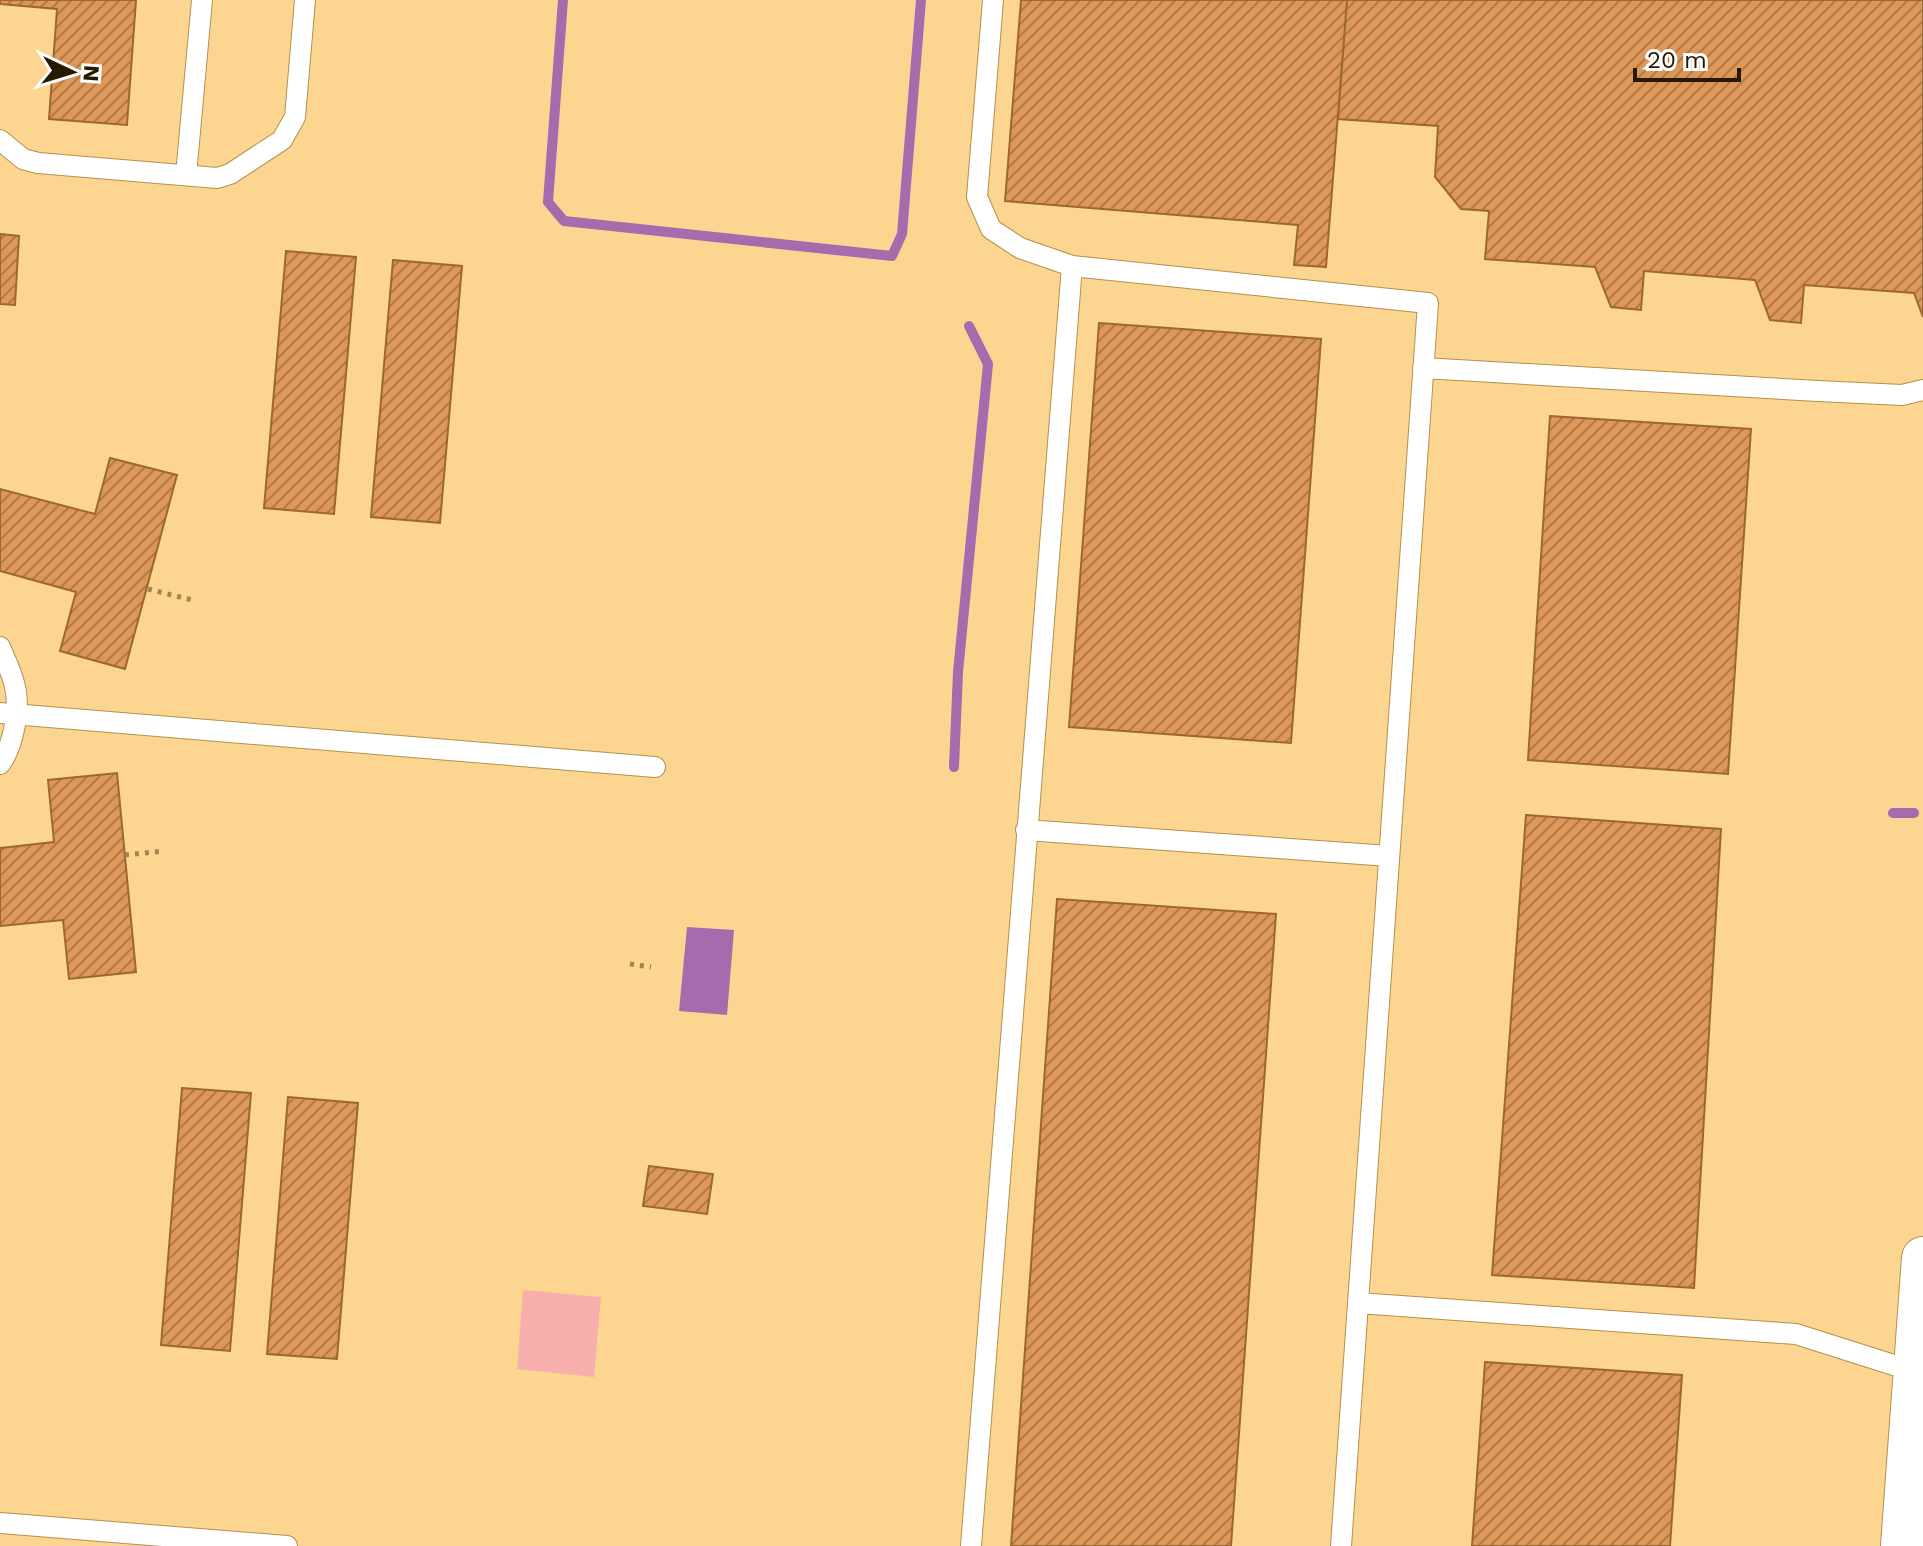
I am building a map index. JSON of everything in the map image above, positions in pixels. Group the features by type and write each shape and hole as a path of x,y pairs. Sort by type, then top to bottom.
{"street":[{"path":"1902,1546 1919,1373 1923,1258"}],"lane":[{"path":"186,175 202,0"},
{"path":"0,140 23,159 38,163 217,178 230,174 282,140 295,117 305,0"},
{"path":"993,0 977,197 991,229 1020,248 1072,266 1428,303 1341,1546"},
{"path":"971,1546 1072,266"},
{"path":"1423,368 1902,395 1923,390"},
{"path":"0,647 15,685 8,714 7,755 0,764"},
{"path":"8,714 655,767"},
{"path":"1026,830 1389,856"},
{"path":"1358,1303 1796,1334 1919,1373"},
{"path":"0,1523 287,1546"}],"path":[{"path":"148,589 196,601"},
{"path":"125,855 164,851"},
{"path":"630,964 651,967"}],"shaded area":[{"path":"687,927 734,930 727,1015 679,1011"},
{"path":"523,1290 601,1297 594,1377 517,1369"}],"building":[{"path":"0,0 136,0 127,125 49,119 57,9 0,4"},
{"path":"1021,0 1347,0 1326,267 1294,265 1298,225 1005,201"},
{"path":"1347,0 1923,0 1923,317 1914,293 1804,285 1801,323 1770,320 1755,280 1644,271 1641,310 1611,307 1595,267 1485,259 1489,211 1461,209 1435,177 1438,126 1338,119"},
{"path":"0,234 19,236 15,305 0,304"},
{"path":"286,251 356,257 334,514 264,508"},
{"path":"393,260 462,266 440,523 371,517"},
{"path":"1099,323 1321,339 1291,743 1069,727"},
{"path":"1550,416 1751,429 1728,774 1528,760"},
{"path":"110,458 177,475 125,669 60,651 76,592 0,571 0,489 95,514"},
{"path":"117,773 136,972 69,979 63,920 0,926 0,848 54,842 48,780"},
{"path":"1526,815 1721,829 1694,1288 1492,1275"},
{"path":"1057,899 1276,914 1231,1546 1011,1546"},
{"path":"182,1088 251,1093 230,1351 161,1345"},
{"path":"288,1097 358,1103 337,1359 267,1354"},
{"path":"649,1166 713,1174 707,1214 643,1206"},
{"path":"1485,1362 1682,1375 1670,1546 1472,1546"}],"waterway":[{"path":"563,0 548,202 564,221 892,256 902,234 921,0"},
{"path":"954,767 958,672 988,364 969,326"},
{"path":"1893,813 1914,813"}]}
